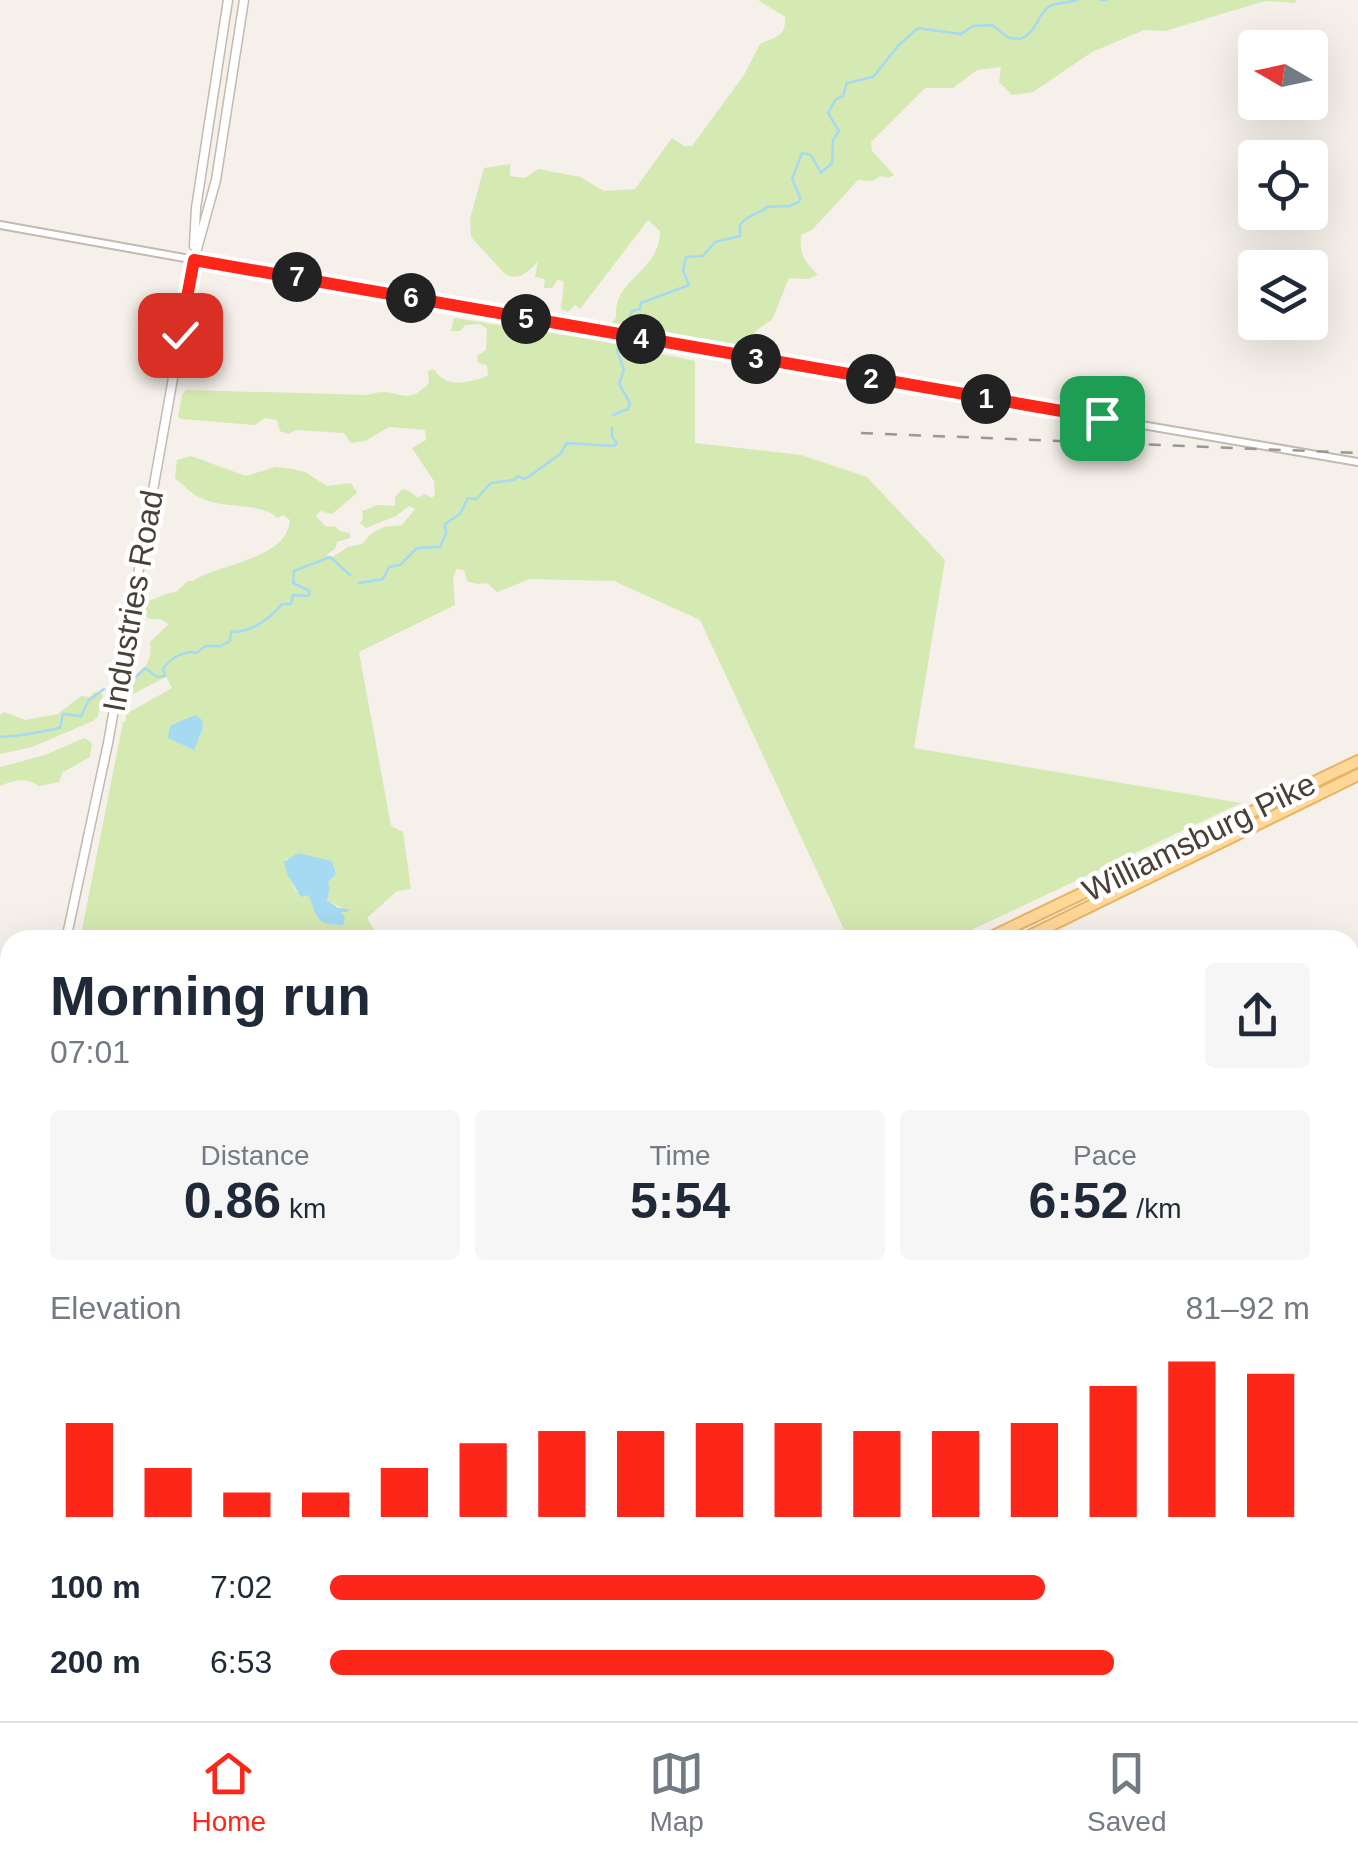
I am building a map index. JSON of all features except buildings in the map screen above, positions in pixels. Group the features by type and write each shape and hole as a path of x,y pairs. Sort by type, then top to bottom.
{"main road":[{"name":"Williamsburg Pike","path":"1007,930 1358,760"},
{"name":"Williamsburg Pike","path":"1041,930 1358,775"}],"street":[{"name":"Industries Road","path":"194,260 196,208 228,0"},
{"name":"Industries Road","path":"68,930 108,743 194,260 216,180 244,0"},
{"path":"0,224 1358,462"}],"green space":[{"path":"758,0 1296,0 1265,1 1165,31 1144,30 1092,52 1033,92 1012,95 999,82 1001,67 977,70 953,88 925,88 871,142 872,151 894,175 858,180 812,230 801,235 804,257 818,275 789,278 772,320 756,331 747,348 720,349 607,327 616,318 622,293 653,257 658,245 660,231 648,220 580,309 575,305 568,312 561,309 564,282 558,279 552,288 544,288 545,279 535,277 538,262 519,276 505,274 471,237 470,219 484,168 510,164 510,176 525,178 538,169 580,177 604,191 635,189 672,138 692,146 744,75 760,44 782,32 785,17"},
{"path":"454,318 590,339 695,361 695,443 801,455 867,477 945,560 914,748 1241,803 971,930 844,930 700,620 614,581 530,579 497,592 487,583 467,581 464,570 456,569 455,605 359,652 391,826 403,832 411,889 397,891 367,918 375,930 82,930 123,722 126,714 172,688 166,677 129,696 149,659 150,642 169,624 143,614 144,601 176,592 188,581 265,552 286,533 290,520 261,509 211,502 198,496 175,478 177,460 191,456 246,476 276,467 305,472 327,486 351,483 357,493 332,514 320,511 316,516 326,527 335,526 350,533 350,538 337,542 327,554 329,559 348,547 362,544 384,527 402,525 415,509 409,506 366,528 360,523 362,511 378,505 395,506 395,497 402,489 418,498 425,494 432,498 435,494 434,481 412,448 426,440 425,430 389,427 365,441 351,443 344,433 297,430 288,434 280,431 277,420 265,418 255,425 181,419 178,417 182,395 186,390 368,395 386,392 406,396 429,383 428,371 434,369 451,382 488,376 487,365 478,363 477,356 486,350 487,329 480,324 465,325 460,331 451,331","holes":["310,856 332,861 336,874 328,882 327,900 348,912 341,912 342,925 319,918 308,895 296,891 286,871 286,859"]},
{"path":"94,692 103,694 93,721 32,747 0,754 0,715 4,712 25,720 58,714 81,696 90,697"},
{"path":"84,738 92,743 90,757 63,772 59,782 39,786 20,780 0,786 0,767 45,755"}],"water":[{"path":"195,715 202,720 203,728 194,750 168,738 170,726"},
{"path":"298,853 332,861 336,874 328,882 327,900 338,908 349,909 341,912 345,918 343,925 322,922 308,895 301,897 284,862"}],"waterway":[{"path":"627,324 632,311 640,309 641,303 689,285 683,270 686,257 703,256 715,242 740,236 743,221 767,207 799,202 792,179 802,153 811,155 821,173 832,163 833,140 839,131 828,113 836,99 843,96 847,83 873,77 918,28 961,34 973,26 992,25 1009,38 1021,39 1050,6 1077,0"},
{"path":"1100,0 1107,0"},
{"path":"613,415 628,409 630,403 619,384 624,370 617,350"},
{"path":"359,583 383,579 389,567 400,565 417,548 440,547 445,524 460,514 468,498 476,499 491,483 528,477 560,454 567,443 614,446 617,443 612,428"},
{"path":"132,681 145,668 157,677 165,676 163,669 178,656 196,653 206,646 221,646 230,641 231,632 252,628 282,604 291,604 293,595 308,596 310,591 293,583 294,571 330,557 350,575"},
{"path":"0,737 60,728 63,714 81,716 89,700 104,689"}],"railway":[{"path":"861,433 1358,453"}],"route":[{"path":"180,335 194,260 1102,418"}]}
